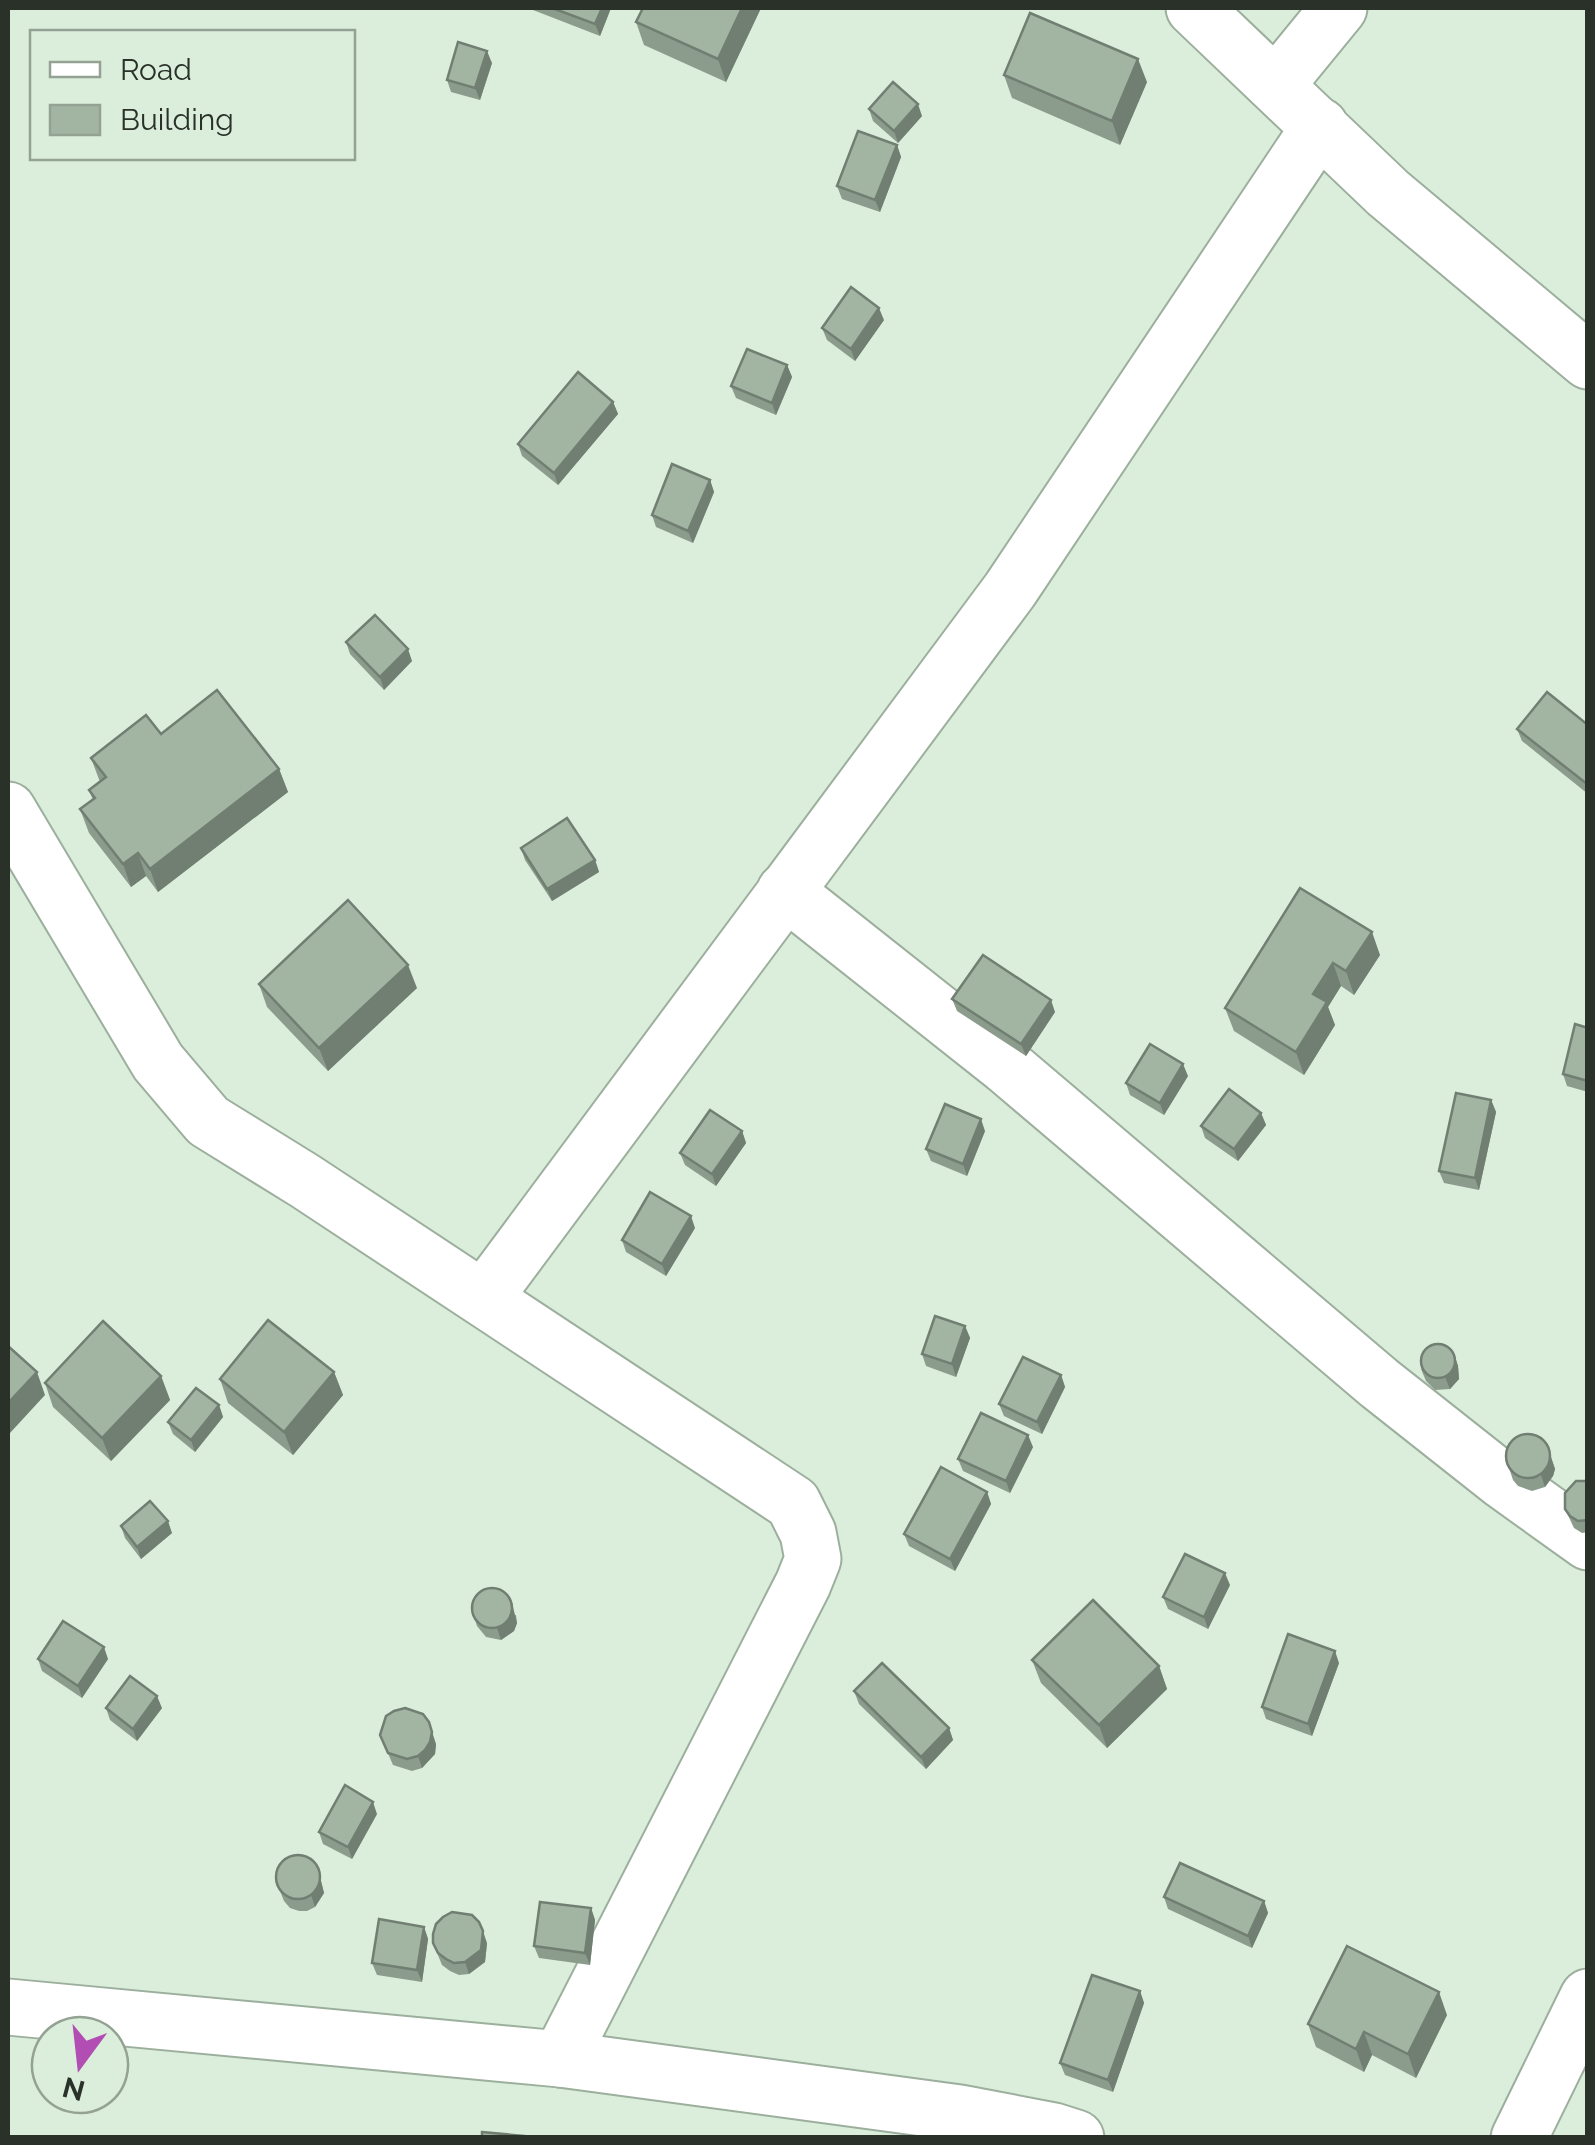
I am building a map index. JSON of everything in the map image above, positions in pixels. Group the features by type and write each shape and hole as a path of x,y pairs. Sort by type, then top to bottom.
{"street":[{"path":"1194,8 1388,193 1588,361"},
{"path":"1276,84 1339,8"},
{"path":"484,1298 1010,590 1320,126"},
{"path":"8,810 158,1062 208,1120 793,1503 808,1532 813,1559 803,1584 560,2059"},
{"path":"786,891 1006,1066 1379,1383 1588,1542"},
{"path":"1520,2138 1588,1996"},
{"path":"8,2006 560,2059 957,2125 1076,2138"}],"building":[{"path":"552,8 602,8 595,24"},
{"path":"643,8 742,8 718,59 636,22"},
{"path":"1030,13 1138,59 1112,121 1004,75"},
{"path":"458,42 487,51 475,88 447,80"},
{"path":"893,82 918,104 894,131 869,109"},
{"path":"858,131 897,145 875,200 837,186"},
{"path":"851,287 879,308 851,349 822,328"},
{"path":"747,349 787,365 772,403 731,386"},
{"path":"578,372 613,402 554,473 518,444"},
{"path":"672,464 710,480 688,531 652,515"},
{"path":"375,615 408,649 380,677 346,642"},
{"path":"217,690 279,769 150,869 138,853 123,864 80,809 95,798 89,790 106,777 91,758 146,715 161,734"},
{"path":"1547,692 1588,725 1587,784 1517,729"},
{"path":"567,818 595,860 547,889 521,848"},
{"path":"1300,888 1372,932 1346,971 1333,963 1313,994 1327,1002 1296,1052 1225,1008"},
{"path":"348,900 408,965 319,1048 259,984"},
{"path":"983,955 1051,1000 1021,1044 952,999"},
{"path":"1575,1024 1588,1028 1588,1081 1563,1074"},
{"path":"1150,1044 1183,1064 1160,1103 1126,1083"},
{"path":"1229,1089 1261,1113 1234,1149 1201,1126"},
{"path":"1456,1093 1491,1100 1475,1178 1439,1171"},
{"path":"945,1104 981,1119 963,1164 926,1149"},
{"path":"710,1110 742,1131 712,1174 680,1153"},
{"path":"650,1192 691,1216 662,1264 622,1240"},
{"path":"935,1316 965,1326 952,1364 922,1354"},
{"path":"268,1320 334,1372 284,1432 220,1379"},
{"path":"103,1321 161,1376 102,1438 45,1383"},
{"path":"1438,1344 1450,1349 1455,1361 1450,1373 1438,1378 1426,1373 1421,1361 1426,1349"},
{"path":"8,1346 37,1372 8,1403"},
{"path":"1023,1357 1061,1375 1037,1422 999,1404"},
{"path":"196,1388 219,1405 191,1440 168,1422"},
{"path":"981,1413 1028,1435 1006,1481 958,1459"},
{"path":"1528,1434 1544,1440 1550,1456 1544,1472 1528,1478 1512,1472 1506,1456 1512,1440"},
{"path":"941,1467 987,1492 950,1559 904,1534"},
{"path":"1576,1481 1588,1481 1588,1520 1578,1521 1565,1509 1565,1493"},
{"path":"150,1501 168,1521 137,1547 121,1526"},
{"path":"1185,1554 1225,1573 1204,1617 1163,1597"},
{"path":"492,1588 506,1594 512,1608 506,1622 492,1628 478,1622 472,1608 478,1594"},
{"path":"1093,1600 1159,1666 1099,1725 1032,1660"},
{"path":"63,1621 104,1647 78,1686 38,1659"},
{"path":"1288,1634 1335,1651 1308,1724 1262,1707"},
{"path":"882,1663 949,1728 921,1757 854,1691"},
{"path":"130,1676 157,1696 133,1729 106,1708"},
{"path":"405,1708 423,1714 432,1732 425,1750 407,1759 388,1753 380,1735 386,1716"},
{"path":"345,1785 373,1802 348,1847 319,1832"},
{"path":"298,1855 313,1862 320,1877 313,1892 298,1899 283,1892 276,1877 283,1862"},
{"path":"1180,1863 1264,1901 1248,1936 1164,1897"},
{"path":"540,1902 591,1908 585,1953 534,1946"},
{"path":"452,1912 472,1915 483,1931 481,1950 465,1962 446,1959 433,1943 436,1924"},
{"path":"379,1919 424,1927 417,1970 372,1963"},
{"path":"1347,1946 1439,1992 1408,2054 1364,2032 1356,2049 1308,2024"},
{"path":"1092,1975 1140,1991 1108,2080 1060,2063"},
{"path":"482,2132 546,2138 482,2138"}]}
